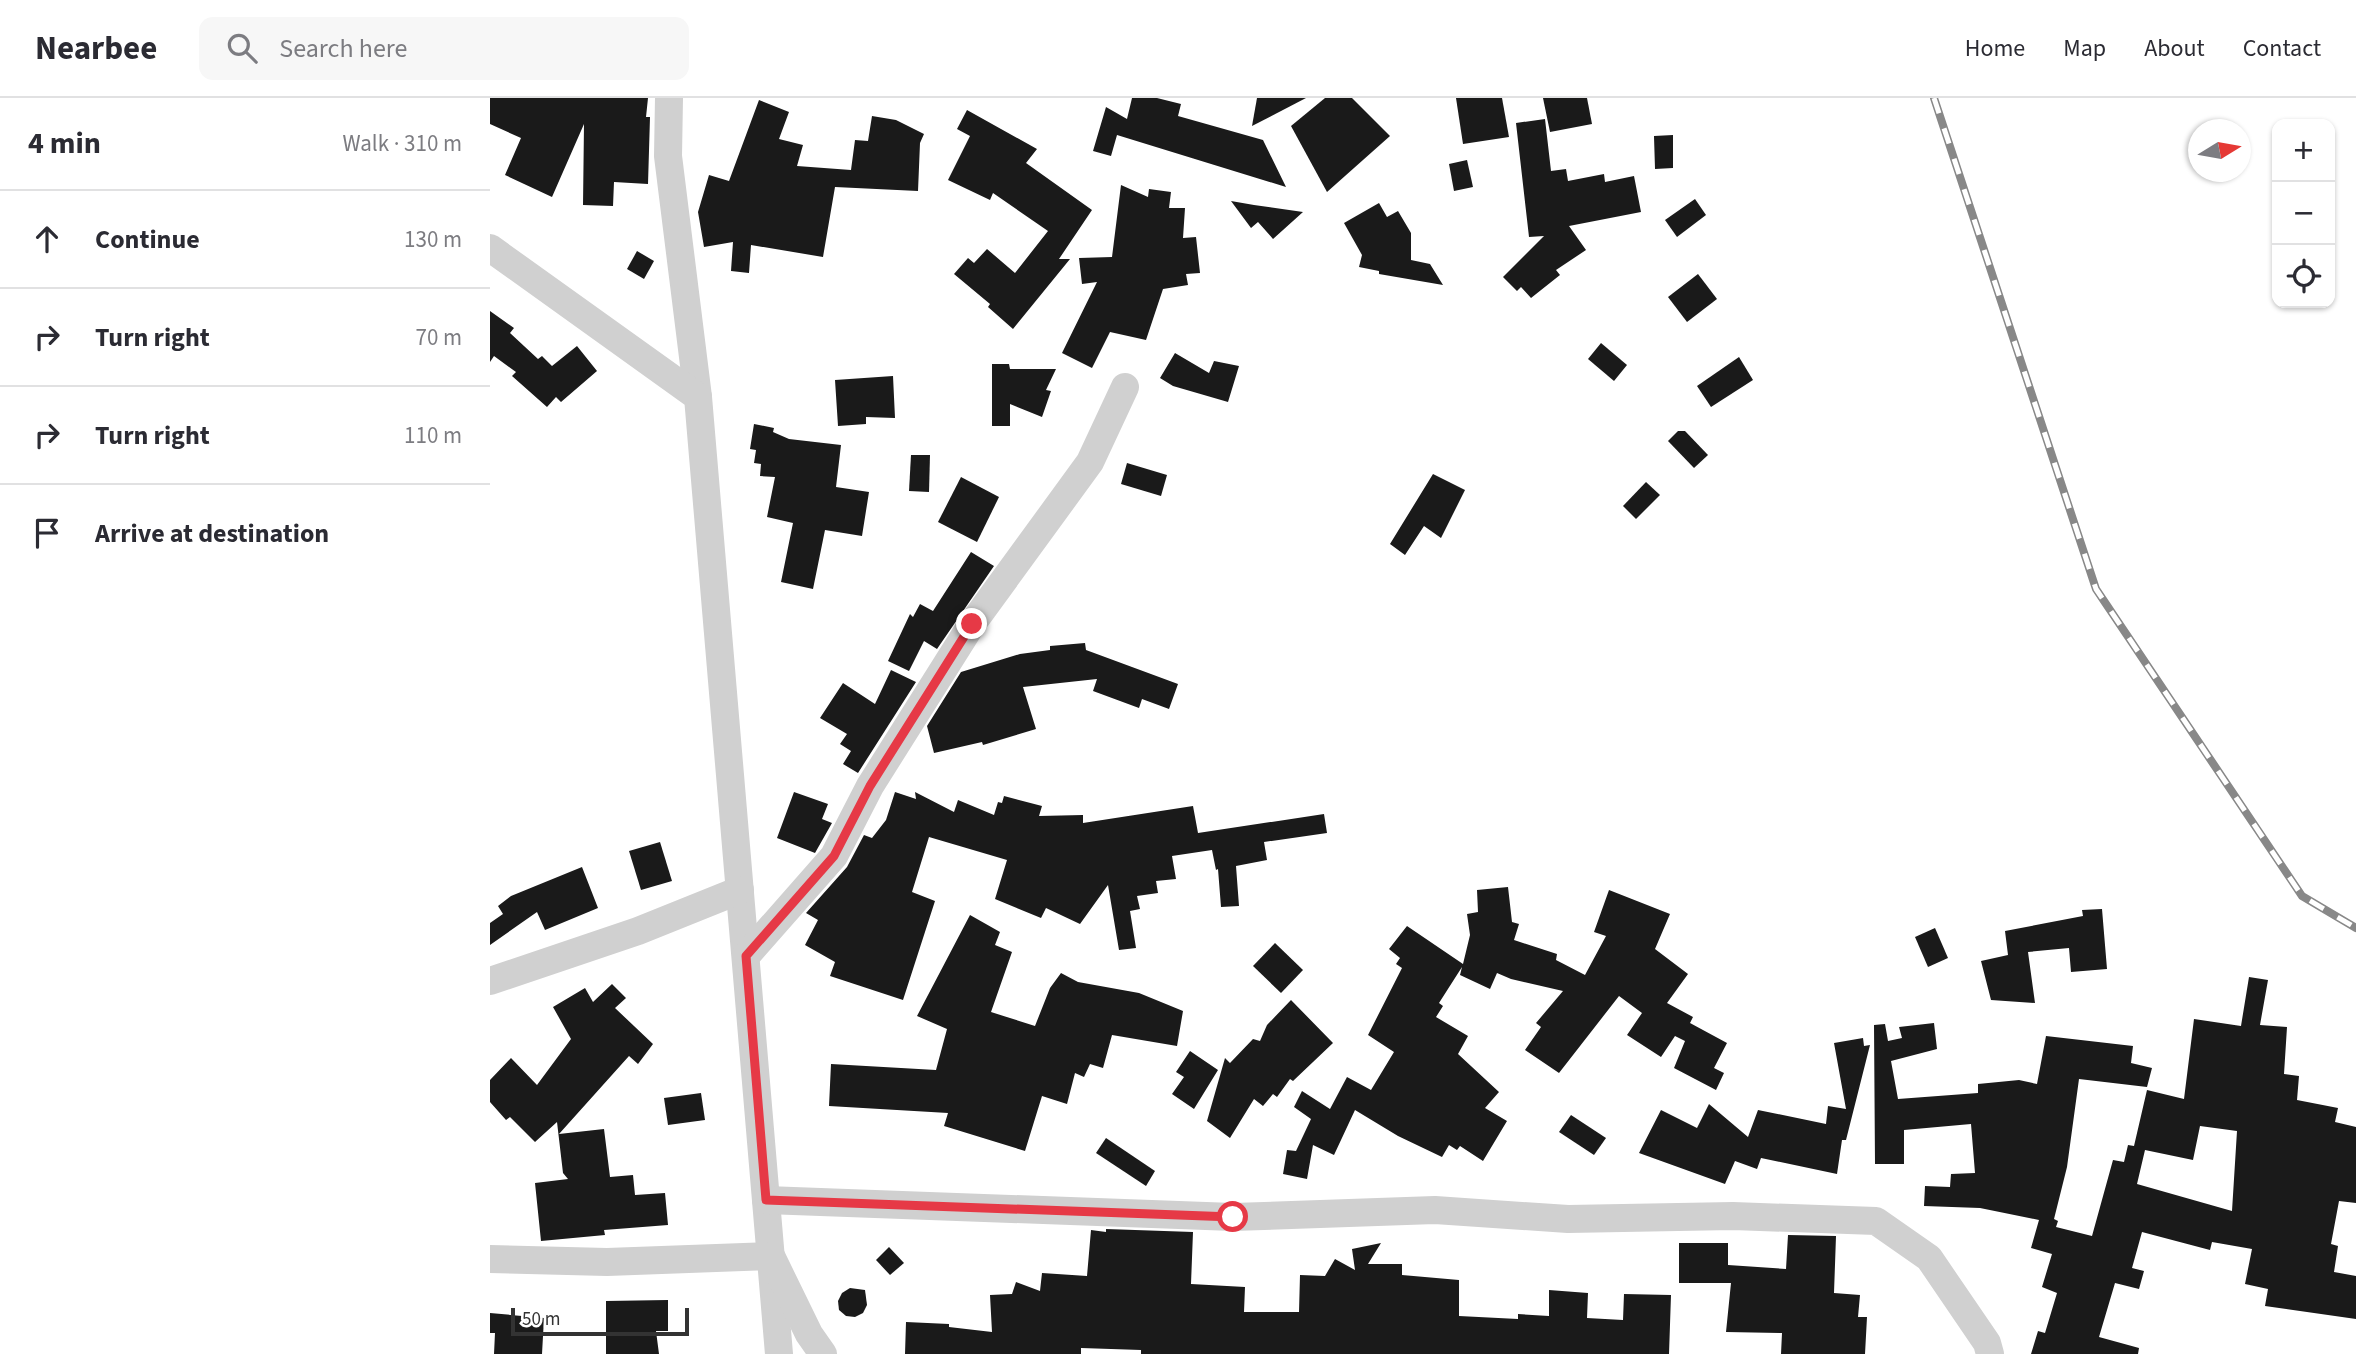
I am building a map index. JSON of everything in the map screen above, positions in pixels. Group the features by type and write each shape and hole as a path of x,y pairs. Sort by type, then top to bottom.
{"street":[{"path":"669,98 668,156 698,397 779,1354"},
{"path":"490,248 698,397"},
{"path":"746,956 834,856 870,786 965,635 1090,462 1125,387"},
{"path":"490,981 638,931 740,890"},
{"path":"766,1200 1233,1217 1435,1210 1568,1219 1732,1216 1875,1221 1929,1258 1987,1343 1990,1354"},
{"path":"490,1259 607,1262 771,1256"},
{"path":"771,1256 809,1334 823,1354"}],"building":[{"path":"490,98 648,98 648,184 614,182 613,206 583,205 584,124 552,197 505,175 521,138 490,124"},
{"path":"1132,98 1157,98 1181,104 1178,116 1263,140 1286,187 1117,135 1111,156 1093,151 1106,107 1127,119"},
{"path":"1257,98 1306,98 1252,126"},
{"path":"1325,98 1352,98 1390,136 1327,192 1291,126"},
{"path":"1456,98 1502,98 1509,137 1463,144"},
{"path":"1543,98 1587,98 1592,124 1550,132"},
{"path":"759,100 789,112 779,139 803,145 797,166 851,170 855,140 868,141 872,116 896,120 924,134 920,143 918,191 835,187 823,257 751,245 749,273 731,271 733,242 704,247 698,212 709,175 729,181"},
{"path":"967,110 1037,149 1026,163 1092,210 1059,259 1070,259 1013,329 988,307 990,304 954,274 968,258 974,263 987,249 1015,273 1048,231 993,193 990,200 948,180 970,136 957,129"},
{"path":"1545,119 1551,171 1566,169 1568,181 1604,174 1605,182 1634,176 1641,212 1569,226 1586,250 1556,270 1560,275 1531,298 1521,287 1517,291 1503,277 1544,236 1529,237 1516,123"},
{"path":"1673,135 1673,168 1655,169 1654,136"},
{"path":"1467,160 1473,187 1454,191 1449,164"},
{"path":"1121,185 1148,197 1149,189 1171,192 1169,208 1185,208 1183,238 1196,237 1200,273 1186,274 1188,285 1163,289 1146,340 1110,332 1092,368 1062,353 1097,282 1082,284 1079,258 1112,257"},
{"path":"1695,199 1706,215 1677,237 1665,220"},
{"path":"1231,201 1303,212 1273,239 1258,222 1251,228"},
{"path":"1379,203 1387,217 1398,211 1411,233 1411,260 1430,264 1443,285 1379,274 1379,271 1359,267 1362,255 1344,223"},
{"path":"637,251 654,261 644,279 627,269"},
{"path":"1698,274 1717,299 1687,322 1668,297"},
{"path":"490,311 514,328 510,333 538,359 542,356 552,366 577,346 597,371 561,402 556,397 547,407 512,376 516,372 494,356 490,362"},
{"path":"1601,343 1627,365 1614,381 1588,359"},
{"path":"1175,353 1209,373 1214,361 1239,366 1228,402 1173,386 1160,378"},
{"path":"1739,357 1753,380 1711,407 1697,386"},
{"path":"992,364 1009,364 1010,369 1056,369 1046,390 1051,391 1042,417 1010,404 1010,426 992,426"},
{"path":"893,376 895,418 866,417 866,424 838,426 835,380"},
{"path":"754,424 774,428 773,432 789,439 841,445 836,487 869,492 862,536 825,530 813,589 781,582 793,523 767,517 775,477 760,476 761,464 754,463 756,450 750,449"},
{"path":"1678,431 1685,431 1708,455 1694,468 1668,441"},
{"path":"911,455 930,455 929,492 909,491"},
{"path":"1127,463 1167,475 1161,496 1121,484"},
{"path":"1433,474 1465,490 1441,538 1424,526 1405,555 1390,544"},
{"path":"961,477 999,497 977,542 938,522"},
{"path":"1646,482 1660,495 1636,519 1623,506"},
{"path":"971,552 994,566 937,649 924,641 909,671 888,661 910,614 913,617 920,604 933,611"},
{"path":"1085,643 1086,650 1178,684 1169,709 1142,699 1139,708 1093,691 1097,679 1023,687 1036,729 983,745 982,742 934,753 927,726 961,672 1020,654 1050,650 1050,646"},
{"path":"891,670 916,682 858,773 843,764 851,751 840,744 847,734 820,718 843,683 875,704"},
{"path":"794,792 828,804 822,819 832,823 815,853 777,838"},
{"path":"895,792 916,799 915,792 954,812 958,800 994,815 998,802 1002,803 1004,796 1042,806 1039,816 1083,815 1083,823 1193,806 1198,833 1324,814 1327,833 1264,842 1267,860 1236,866 1239,906 1221,907 1218,869 1216,870 1212,850 1172,856 1176,879 1156,881 1158,893 1137,896 1140,909 1130,911 1136,948 1119,950 1108,885 1080,924 1046,908 1041,918 995,899 1007,860 929,837 912,892 935,901 903,1000 830,976 835,962 805,945 818,920 806,913 847,867 864,835 872,838 886,820"},
{"path":"660,842 672,881 641,890 629,851"},
{"path":"582,867 598,908 545,930 537,912 490,945 490,923 503,914 498,906 511,896"},
{"path":"1508,887 1512,922 1519,924 1514,940 1557,954 1556,960 1585,975 1606,936 1594,932 1609,890 1670,914 1655,949 1688,974 1667,1003 1693,1017 1690,1023 1727,1043 1714,1068 1724,1073 1716,1090 1674,1068 1685,1041 1675,1036 1661,1057 1627,1035 1642,1013 1619,996 1559,1073 1525,1050 1541,1027 1536,1023 1563,991 1511,979 1497,973 1490,989 1460,975 1462,967 1439,1003 1443,1006 1436,1017 1468,1036 1458,1054 1499,1092 1485,1108 1507,1121 1483,1161 1460,1146 1457,1150 1449,1145 1442,1157 1398,1136 1355,1110 1334,1155 1313,1145 1307,1179 1283,1174 1287,1150 1296,1151 1311,1119 1294,1107 1302,1091 1330,1109 1347,1077 1371,1090 1394,1052 1368,1035 1402,968 1396,964 1400,958 1389,949 1407,926 1463,964 1470,935 1467,914 1478,912 1477,890"},
{"path":"2102,909 2107,969 2071,972 2069,948 2028,952 2035,1003 1991,1000 1981,961 2008,955 2005,931 2083,916 2082,910"},
{"path":"970,915 1000,932 995,945 1012,952 991,1012 1035,1026 1050,988 1061,973 1078,982 1139,993 1183,1011 1177,1046 1112,1035 1103,1068 1090,1064 1084,1077 1075,1073 1067,1104 1042,1096 1025,1151 944,1126 948,1113 829,1106 831,1064 936,1070 947,1029 917,1016"},
{"path":"1935,928 1948,958 1928,967 1915,937"},
{"path":"1275,943 1303,970 1281,993 1253,966"},
{"path":"2249,977 2268,980 2260,1025 2287,1027 2284,1074 2299,1076 2297,1100 2338,1108 2335,1122 2356,1127 2356,1203 2339,1201 2331,1244 2338,1246 2334,1272 2356,1276 2356,1319 2265,1306 2268,1289 2245,1284 2252,1249 2212,1242 2210,1250 2142,1232 2132,1268 2144,1271 2139,1289 2115,1283 2099,1337 2139,1348 2138,1354 2031,1354 2038,1331 2045,1333 2057,1293 2042,1287 2052,1254 2031,1248 2039,1220 1980,1208 1924,1206 1925,1186 1950,1187 1951,1174 1975,1173 1971,1124 1904,1130 1904,1164 1875,1164 1874,1025 1885,1024 1888,1041 1902,1038 1899,1027 1934,1023 1937,1049 1891,1061 1898,1099 1978,1093 1978,1084 2019,1080 2037,1084 2046,1036 2133,1046 2131,1063 2152,1068 2147,1087 2079,1079 2067,1167 2054,1219 2058,1221 2056,1227 2092,1236 2113,1160 2124,1162 2128,1145 2134,1146 2147,1090 2184,1099 2194,1019 2241,1026","holes":["2200,1126 2237,1131 2232,1211 2137,1184 2145,1150 2193,1160"]},
{"path":"612,984 626,998 615,1008 653,1044 638,1064 629,1056 559,1134 604,1129 610,1177 633,1175 635,1195 665,1193 668,1225 604,1230 605,1235 541,1241 535,1183 568,1179 563,1173 557,1122 535,1142 510,1117 506,1120 490,1102 490,1080 511,1058 537,1085 571,1039 553,1007 585,988 593,1002"},
{"path":"1291,1000 1333,1043 1293,1081 1290,1079 1277,1097 1273,1094 1263,1106 1254,1099 1230,1138 1207,1121 1225,1058 1230,1063 1253,1039 1260,1041 1267,1025"},
{"path":"1863,1038 1864,1046 1870,1045 1846,1140 1842,1140 1837,1174 1761,1158 1757,1169 1735,1161 1725,1184 1639,1153 1661,1110 1697,1128 1709,1104 1748,1137 1758,1110 1826,1124 1828,1106 1846,1109 1834,1043"},
{"path":"1190,1051 1218,1070 1194,1109 1172,1094 1184,1077 1176,1072"},
{"path":"701,1093 705,1120 668,1125 664,1098"},
{"path":"1571,1115 1606,1138 1594,1155 1559,1132"},
{"path":"1106,1138 1155,1171 1146,1186 1096,1153"},
{"path":"1106,1229 1193,1232 1191,1284 1245,1287 1244,1312 1299,1312 1300,1275 1325,1276 1335,1259 1355,1270 1352,1249 1381,1243 1368,1264 1402,1264 1402,1275 1459,1280 1459,1316 1518,1319 1518,1314 1549,1316 1549,1290 1588,1293 1587,1318 1623,1320 1624,1294 1671,1295 1669,1354 1141,1354 1141,1350 1081,1348 1081,1354 905,1354 906,1322 949,1324 949,1327 992,1332 990,1295 1012,1294 1016,1282 1040,1291 1042,1273 1087,1276 1091,1230 1106,1232"},
{"path":"1788,1235 1836,1236 1834,1293 1860,1295 1858,1317 1867,1317 1865,1354 1781,1354 1782,1333 1726,1332 1731,1283 1679,1283 1679,1243 1728,1243 1728,1265 1786,1269"},
{"path":"889,1247 904,1263 890,1275 876,1260"},
{"path":"850,1288 865,1290 867,1305 863,1313 855,1317 846,1316 839,1310 838,1301 842,1293"},
{"path":"668,1300 668,1331 656,1331 659,1354 606,1354 606,1301"},
{"path":"490,1313 544,1318 542,1354 494,1354 495,1333 490,1333"}],"railway":[{"path":"1934,98 2096,589 2302,896 2356,928"}],"route":[{"path":"972,624 870,786 834,856 746,956 766,1200 1233,1217"}]}
